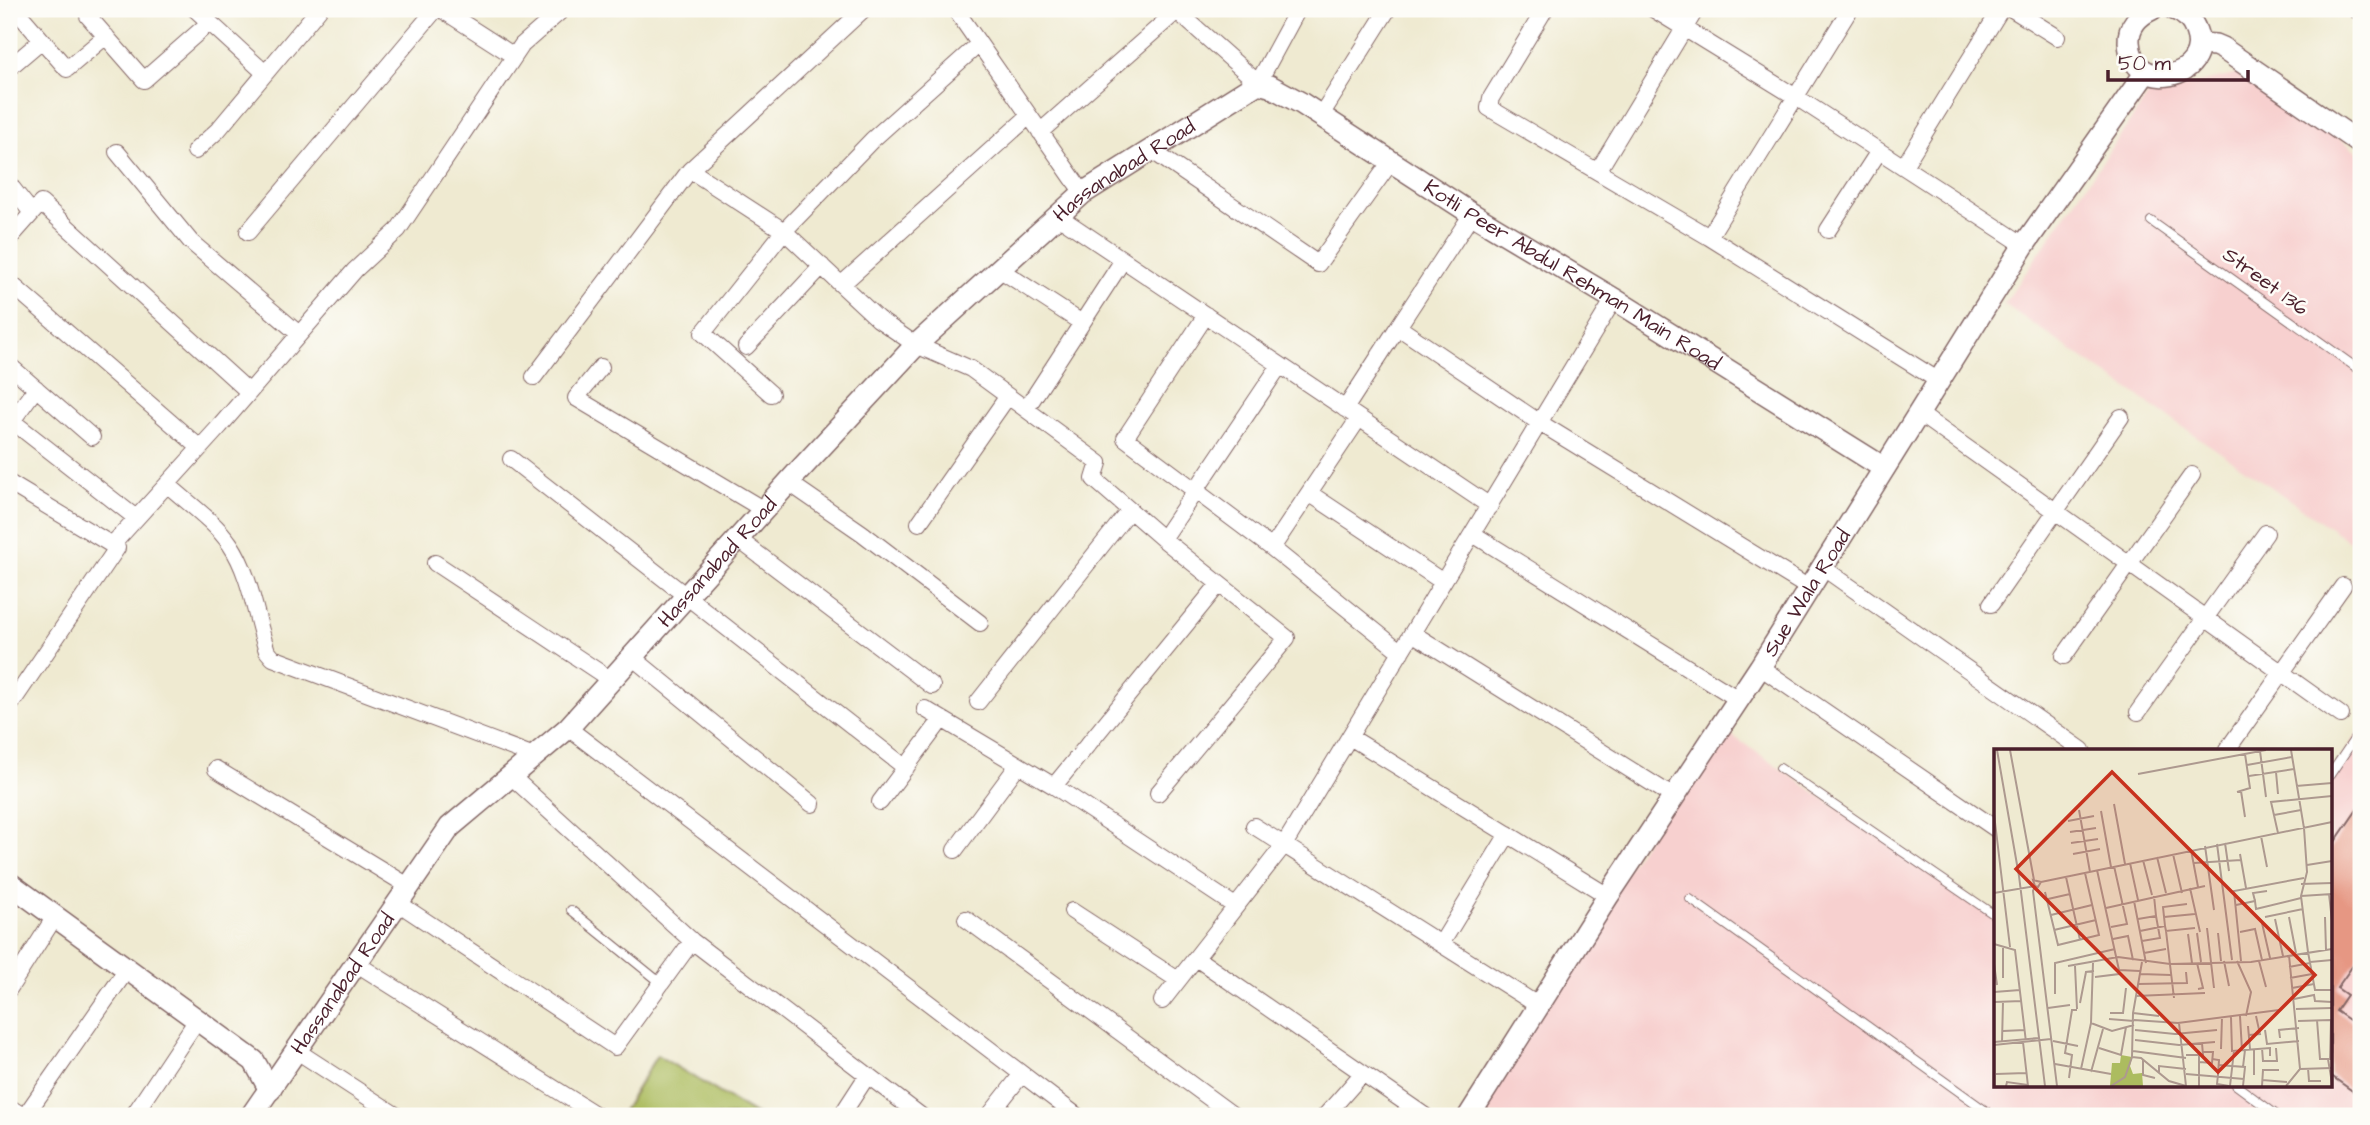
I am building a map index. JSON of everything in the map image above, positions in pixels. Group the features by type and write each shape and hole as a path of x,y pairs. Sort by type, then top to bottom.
{"street":[{"path":"15,9 67,69 106,36"},
{"path":"96,9 88,16 144,80 210,22"},
{"path":"195,9 265,73"},
{"path":"248,232 438,9 514,56"},
{"path":"112,545 355,270 398,230 522,45 563,9"},
{"path":"534,377 690,170 864,9"},
{"path":"1040,132 1176,10 1258,83 1298,9"},
{"path":"1321,115 1388,9"},
{"path":"1545,9 1491,98 1489,108 1709,237 1939,381"},
{"path":"1653,9 1796,97 2024,245"},
{"path":"1598,171 1696,9"},
{"path":"1709,237 1850,9"},
{"path":"1904,166 2001,9"},
{"path":"2012,9 2057,37"},
{"path":"2152,9 2143,13 2133,23 2129,50 2135,63 2146,72 2158,76 2171,76 2184,70 2193,61 2199,44 2193,22 2183,12 2174,9"},
{"path":"2355,9 2361,13"},
{"path":"960,11 979,44 1083,193"},
{"path":"195,151 218,130 311,12"},
{"path":"9,68 42,40"},
{"path":"771,394 703,333 784,231 872,140 979,44"},
{"path":"2199,44 2222,48 2361,144"},
{"name":"Sue Wala Road","path":"1469,1116 1608,896 1760,667 2024,245 2146,72"},
{"name":"Kotli Peer Abdul Rehman Main Road","path":"1258,83 1270,86 1321,115 1390,163 1884,468"},
{"name":"Hassanabad Road","path":"251,1116 450,827 568,728 788,482 916,345 1083,193 1258,83"},
{"path":"842,284 1029,116"},
{"path":"1151,149 1318,264 1390,163"},
{"path":"1828,230 1879,151"},
{"path":"117,152 191,242 299,334"},
{"path":"690,170 784,231 878,319 916,345 971,369 1099,463 1094,479 1129,511 1287,638 1158,793"},
{"path":"9,184 32,213"},
{"path":"9,239 41,203 249,392"},
{"path":"1345,409 1472,214"},
{"path":"1058,216 1490,506"},
{"path":"1026,409 1123,260"},
{"path":"746,347 822,266"},
{"path":"999,269 1082,323"},
{"path":"9,282 200,448"},
{"path":"1162,1001 1284,845 1614,299"},
{"path":"1206,315 1125,438 1272,548 1401,652"},
{"path":"1398,327 1540,423 1809,589"},
{"path":"9,365 92,437"},
{"path":"1163,539 1280,365"},
{"path":"601,367 576,398 764,510"},
{"path":"36,388 10,423 136,518"},
{"path":"919,523 1009,396"},
{"path":"1919,413 2341,715"},
{"path":"1991,604 2121,417"},
{"path":"1272,548 1359,418"},
{"path":"512,459 906,768"},
{"path":"2064,656 2192,475"},
{"path":"9,482 117,548 9,707"},
{"path":"788,482 862,533 980,623"},
{"path":"167,484 229,543 244,573 267,651 273,658 534,757"},
{"path":"1309,493 1443,582"},
{"path":"978,702 1129,511"},
{"path":"2138,712 2266,533"},
{"path":"1473,534 1738,699"},
{"path":"738,539 932,686"},
{"path":"435,563 611,680"},
{"path":"1822,568 2078,749"},
{"path":"1054,786 1219,584"},
{"path":"2228,749 2343,586"},
{"path":"1412,633 1674,797"},
{"path":"632,657 811,804"},
{"path":"1760,667 1994,828"},
{"path":"925,709 1054,786 1235,906"},
{"path":"880,802 942,719"},
{"path":"568,728 1077,1116"},
{"path":"1349,737 1608,896"},
{"path":"955,850 1018,765"},
{"path":"216,769 404,895 615,1047 692,941"},
{"path":"511,776 692,941 921,1116"},
{"path":"1254,826 1539,1006"},
{"path":"1441,944 1508,834"},
{"path":"9,883 254,1061 270,1090"},
{"path":"1072,911 1178,981"},
{"path":"9,989 56,915"},
{"path":"966,919 1234,1116"},
{"path":"1196,958 1425,1116"},
{"path":"357,964 598,1116"},
{"path":"16,1113 128,968"},
{"path":"132,1116 197,1020"},
{"path":"297,1052 397,1116"},
{"path":"1325,1116 1363,1073"},
{"path":"989,1116 1022,1074"},
{"path":"841,1116 867,1076"}],"lane":[{"name":"Street 136","path":"2151,221 2361,371"},
{"path":"2332,772 2361,729"},
{"path":"1780,768 1994,915"},
{"path":"1690,899 1993,1116"},
{"path":"571,910 661,983"},
{"path":"2237,1086 2278,1116"}],"shaded area":[{"path":"2248,72 2361,154 2361,549 2004,304 2149,94"},
{"path":"1720,727 1994,915 1994,1086 2332,1086 2332,772 2361,729 2361,1116 1466,1116"}],"green space":[{"path":"657,1055 758,1116 620,1116"}],"building":[{"path":"2361,804 2361,954 2337,988 2347,995 2336,1011 2361,1028 2361,1097 2332,1076 2332,846"}]}
